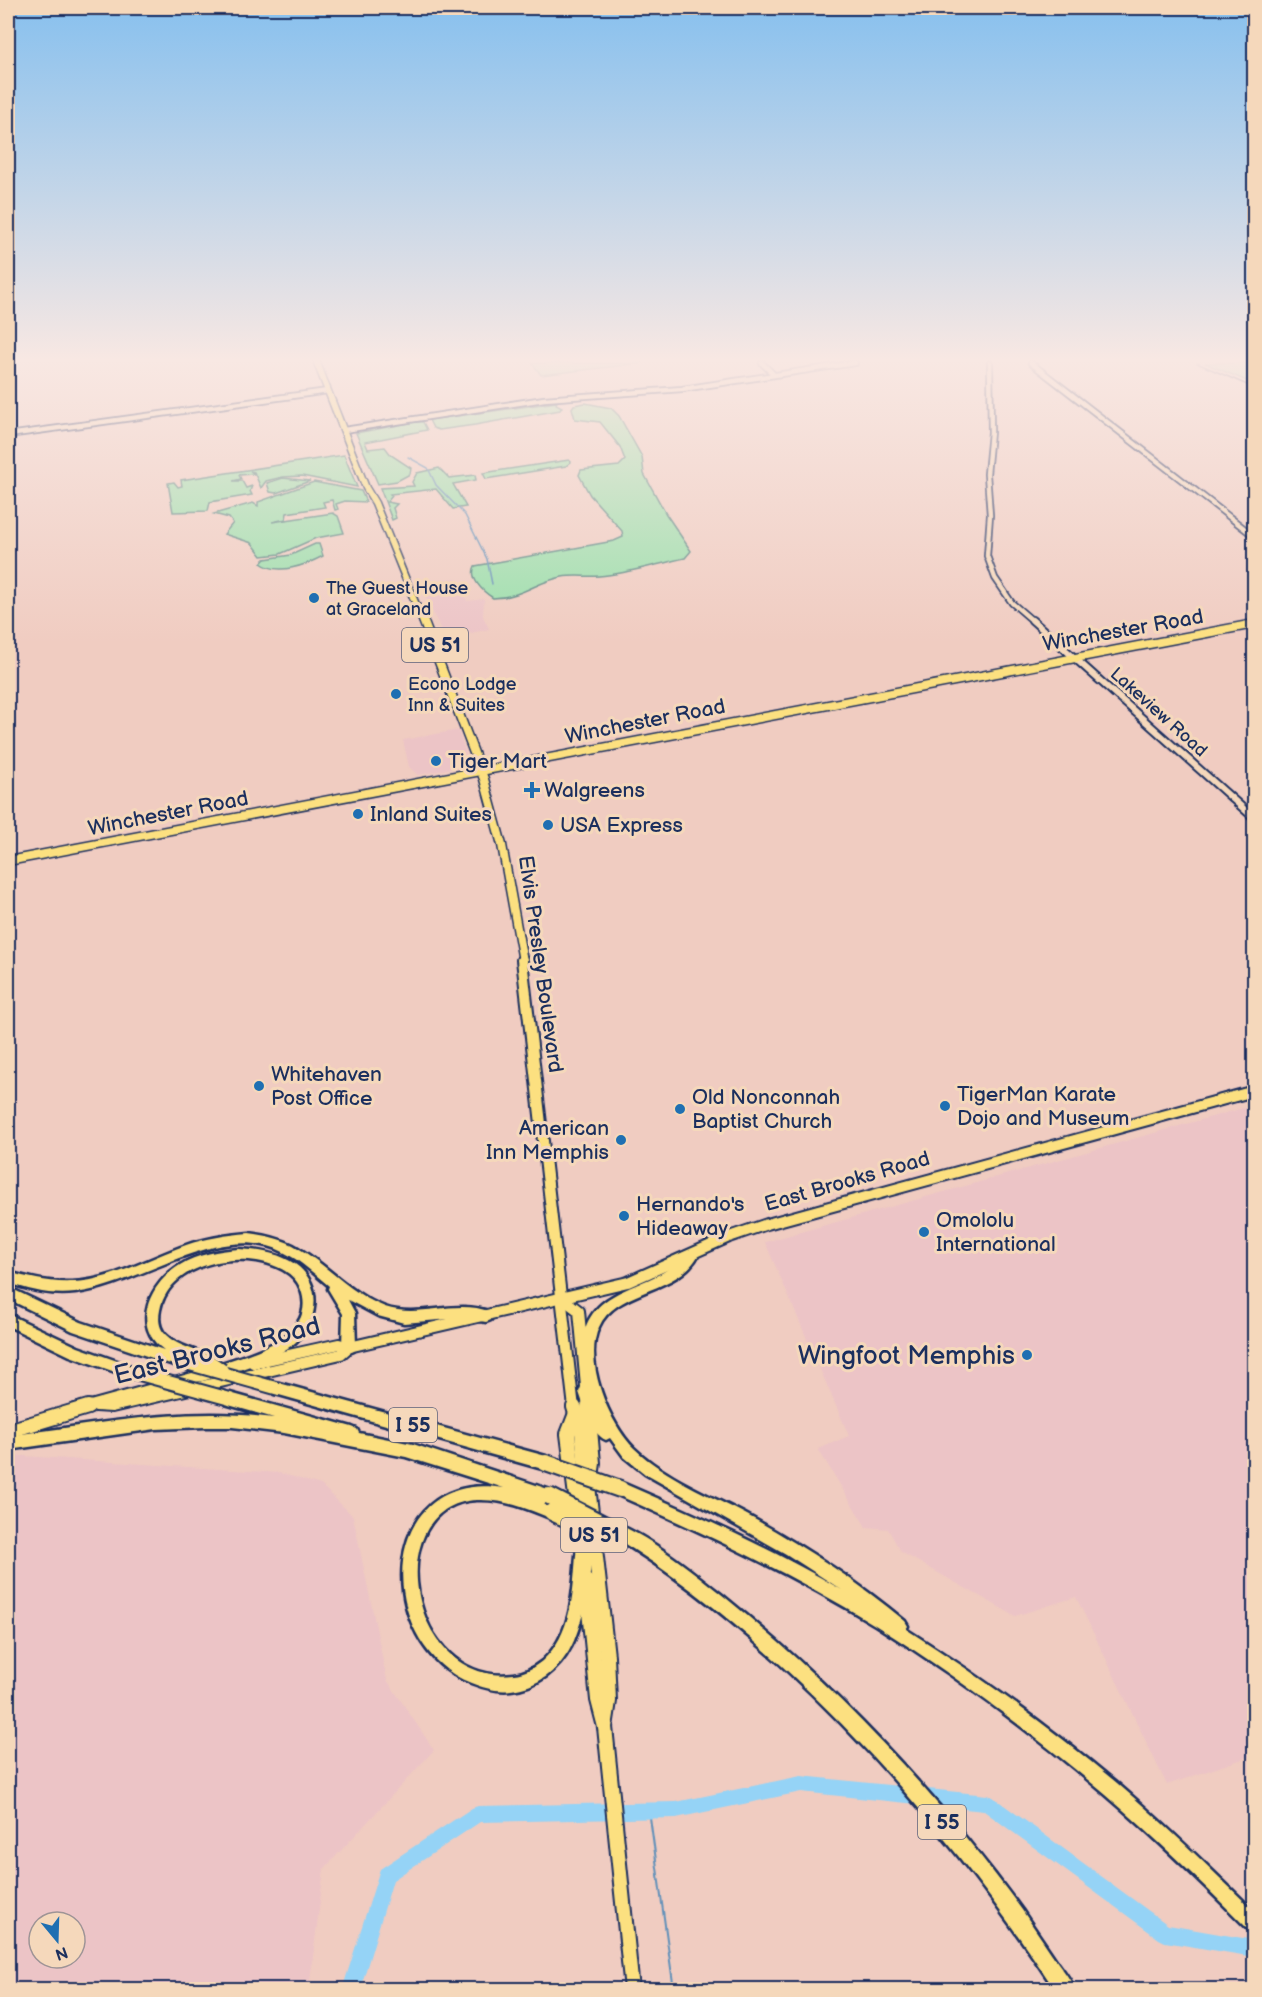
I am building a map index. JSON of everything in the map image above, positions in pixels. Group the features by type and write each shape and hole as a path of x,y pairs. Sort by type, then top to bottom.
{"highway":[{"path":"8,1278 50,1287 82,1287 127,1276 203,1245 228,1239 252,1238 291,1248 350,1296 384,1312 408,1317 431,1317 459,1312 486,1316"},
{"path":"202,1375 268,1352 297,1333 310,1306 308,1290 300,1276 277,1261 244,1254 214,1258 178,1273 158,1295 152,1324 156,1334 171,1347 211,1362 227,1374"},
{"path":"627,1450 606,1422 596,1398 589,1348 590,1331 595,1319 608,1307 674,1273 693,1254"},
{"path":"319,1271 346,1305 351,1326 350,1347"},
{"name":"I 55","path":"8,1293 78,1327 179,1361 546,1463 679,1513 751,1547 834,1592 920,1644 980,1684 1055,1741 1176,1845 1254,1923"},
{"name":"I 55","path":"8,1320 66,1348 132,1372 413,1451 549,1497 622,1534 702,1588 780,1654 837,1707 934,1814 985,1876 1066,1989"},
{"path":"586,1392 592,1412 614,1442 652,1469 828,1572 875,1603 920,1644"},
{"path":"8,1443 152,1424 207,1420 261,1424 413,1451"},
{"path":"583,1555 577,1609 569,1635 556,1658 537,1675 510,1685 483,1681 456,1668 431,1644 417,1617 410,1588 415,1539 427,1517 454,1497 482,1492 520,1499 567,1519 622,1534"}],"main road":[{"name":"Elvis Presley Boulevard","path":"355,456 366,488 375,504 435,645 481,771 502,845 522,956 575,1416 582,1432 590,1496 607,1656 609,1701 605,1727"},
{"name":"Winchester Road","path":"8,861 1254,624"},
{"name":"East Brooks Road","path":"96,1406 112,1407 341,1354 350,1347 637,1279 743,1232 860,1197 1254,1091"},
{"path":"562,1298 579,1311 593,1463 590,1496"},
{"name":"East Brooks Road","path":"8,1431 96,1406 113,1397 202,1375 339,1344 350,1347"},
{"name":"Elvis Presley Boulevard","path":"575,1416 568,1434 598,1700 605,1727 632,1989"}],"street":[{"name":"Lakeview Road","path":"989,456 987,474 990,515 987,556 996,578 1012,603 1118,694 1254,818"},
{"path":"1151,456 1254,536"}],"shaded area":[{"path":"456,578 467,601 484,599 483,616 489,629 445,639 420,584"},
{"path":"458,730 469,763 467,765 418,775 409,767 403,740"},
{"path":"1254,1105 1254,1755 1167,1785 1076,1597 1015,1616 901,1552 888,1529 866,1527 818,1449 849,1436 765,1242"},
{"path":"8,1455 280,1473 321,1485 353,1516 387,1680 434,1750 324,1869 309,1989 8,1989"}],"green space":[{"path":"344,456 357,487 302,476 266,481 261,488 254,472 250,471 254,474 239,475 241,479 233,481 242,481 246,488 252,486 250,491 252,495 210,502 208,511 173,512 168,483 174,482 178,487 182,486 181,480"},
{"path":"366,456 393,456 411,468 410,474 397,481 378,484"},
{"path":"624,456 642,456 644,474 666,514 691,551 685,558 610,575 562,577 504,597 493,598 481,588 475,580 475,566 614,541 623,537 622,531 590,495 579,475 581,470 619,466 625,460"},
{"path":"569,460 571,462 566,466 486,479 483,473"},
{"path":"439,468 449,478 475,475 476,480 453,484 466,507 453,509 436,489 390,494 392,496 387,502 397,504 393,508 396,518 392,520 380,488 414,486 412,482 417,473"},
{"path":"283,478 310,481 276,493 270,492 267,483"},
{"path":"314,482 361,491 366,502 345,501 336,504 338,509 335,510 332,500 323,502 325,507 287,513 286,519 272,522 333,513 338,516 344,533 316,538 280,554 262,556 252,543 224,534 233,523 229,518 214,514 253,503 258,506 258,502"},
{"path":"319,544 323,556 309,563 292,568 275,569 261,563 265,559 291,555"}],"waterway":[{"path":"408,457 428,468 436,485 465,515 487,559 492,584"},
{"path":"351,1990 386,1875 478,1814 676,1810 801,1784 987,1803 1165,1933 1254,1949"},
{"path":"649,1810 674,1990"}],"place":[{"name":"The Guest House at Graceland","path":"314,598"},
{"name":"Econo Lodge Inn & Suites","path":"396,694"},
{"name":"Tiger Mart","path":"436,761"},
{"name":"Walgreens","path":"532,790"},
{"name":"Inland Suites","path":"358,814"},
{"name":"USA Express","path":"548,825"},
{"name":"Whitehaven Post Office","path":"259,1086"},
{"name":"TigerMan Karate Dojo and Museum","path":"945,1106"},
{"name":"Old Nonconnah Baptist Church","path":"680,1109"},
{"name":"American Inn Memphis","path":"621,1140"},
{"name":"Hernando's Hideaway","path":"624,1216"},
{"name":"Omololu International","path":"924,1232"},
{"name":"Wingfoot Memphis","path":"1027,1355"}]}
